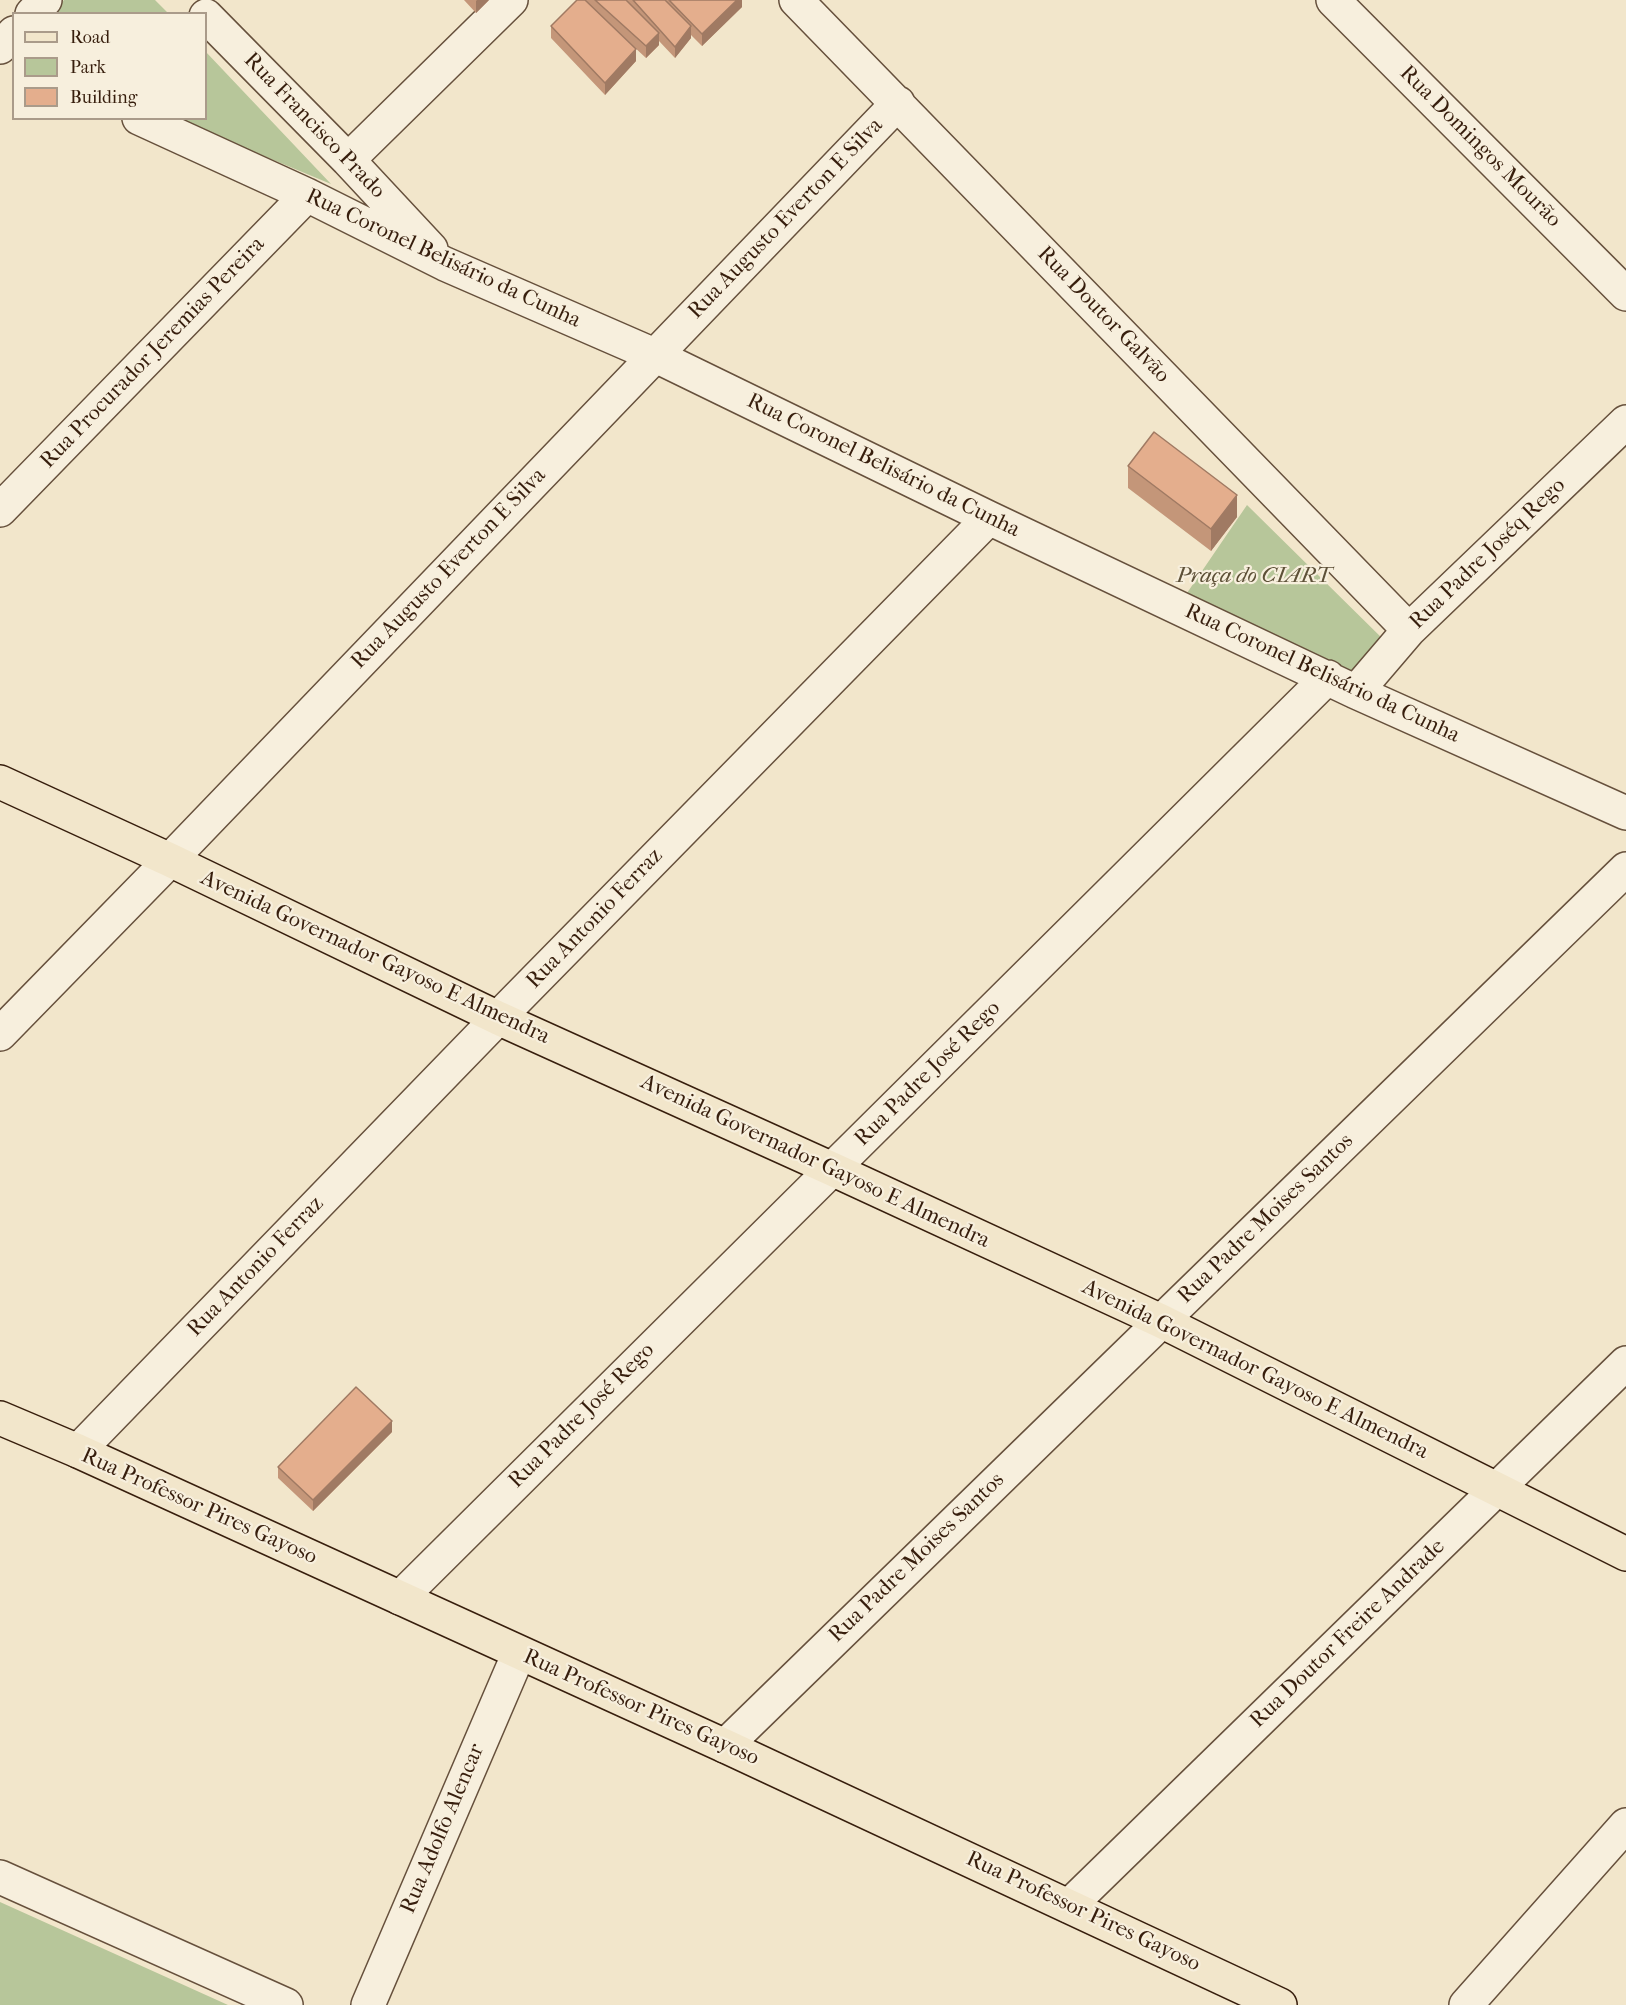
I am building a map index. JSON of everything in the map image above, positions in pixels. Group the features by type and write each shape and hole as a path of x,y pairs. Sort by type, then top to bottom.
{"main road":[{"name":"Avenida Governador Gayoso E Almendra","path":"0,782 170,860 498,1018 1161,1321 1626,1554"},
{"name":"Rua Professor Pires Gayoso","path":"0,1418 78,1451 725,1746 1280,2005"}],"street":[{"path":"34,12 45,0"},
{"name":"Rua Francisco Prado","path":"190,0 201,12"},
{"path":"348,160 511,0"},
{"name":"Rua Doutor Galvão","path":"796,0 1409,630"},
{"name":"Rua Domingos Mourão","path":"1334,0 1626,294"},
{"name":"Rua Francisco Prado","path":"207,18 348,160 445,264"},
{"path":"0,47 12,35"},
{"name":"Rua Augusto Everton E Silva","path":"0,1034 898,104"},
{"name":"Rua Coronel Belisário da Cunha","path":"143,120 307,195 445,264 654,355 989,518 1342,685 1626,813"},
{"name":"Rua Procurador Jeremias Pereira","path":"0,510 307,195"},
{"name":"Rua Padre Joséq Rego","path":"1342,685 1409,630 1626,422"},
{"name":"Rua Antonio Ferraz","path":"78,1451 498,1018 989,518"},
{"name":"Rua Padre José Rego","path":"400,1598 832,1169 1342,685"},
{"name":"Rua Padre Moises Santos","path":"725,1746 1626,869"},
{"name":"Rua Doutor Freire Andrade","path":"1070,1906 1626,1363"},
{"name":"Rua Adolfo Alencar","path":"368,2005 519,1653"},
{"path":"1466,2005 1626,1825"},
{"path":"0,1877 286,2005"}],"green space":[{"path":"64,0 155,0 167,12 52,12"},
{"path":"207,53 331,184 177,120 207,120"},
{"name":"Praça do CIART","path":"1247,505 1388,644 1351,682 1187,593"},
{"path":"0,1902 228,2005 0,2005"}],"building":[{"path":"577,0 585,0 636,49 605,83 551,26"},
{"path":"595,0 626,0 659,33 646,46"},
{"path":"633,0 665,0 691,26 675,47"},
{"path":"669,0 737,0 702,34"},
{"path":"1154,432 1237,495 1211,529 1128,466"},
{"path":"356,1387 392,1421 313,1500 278,1467"}]}
